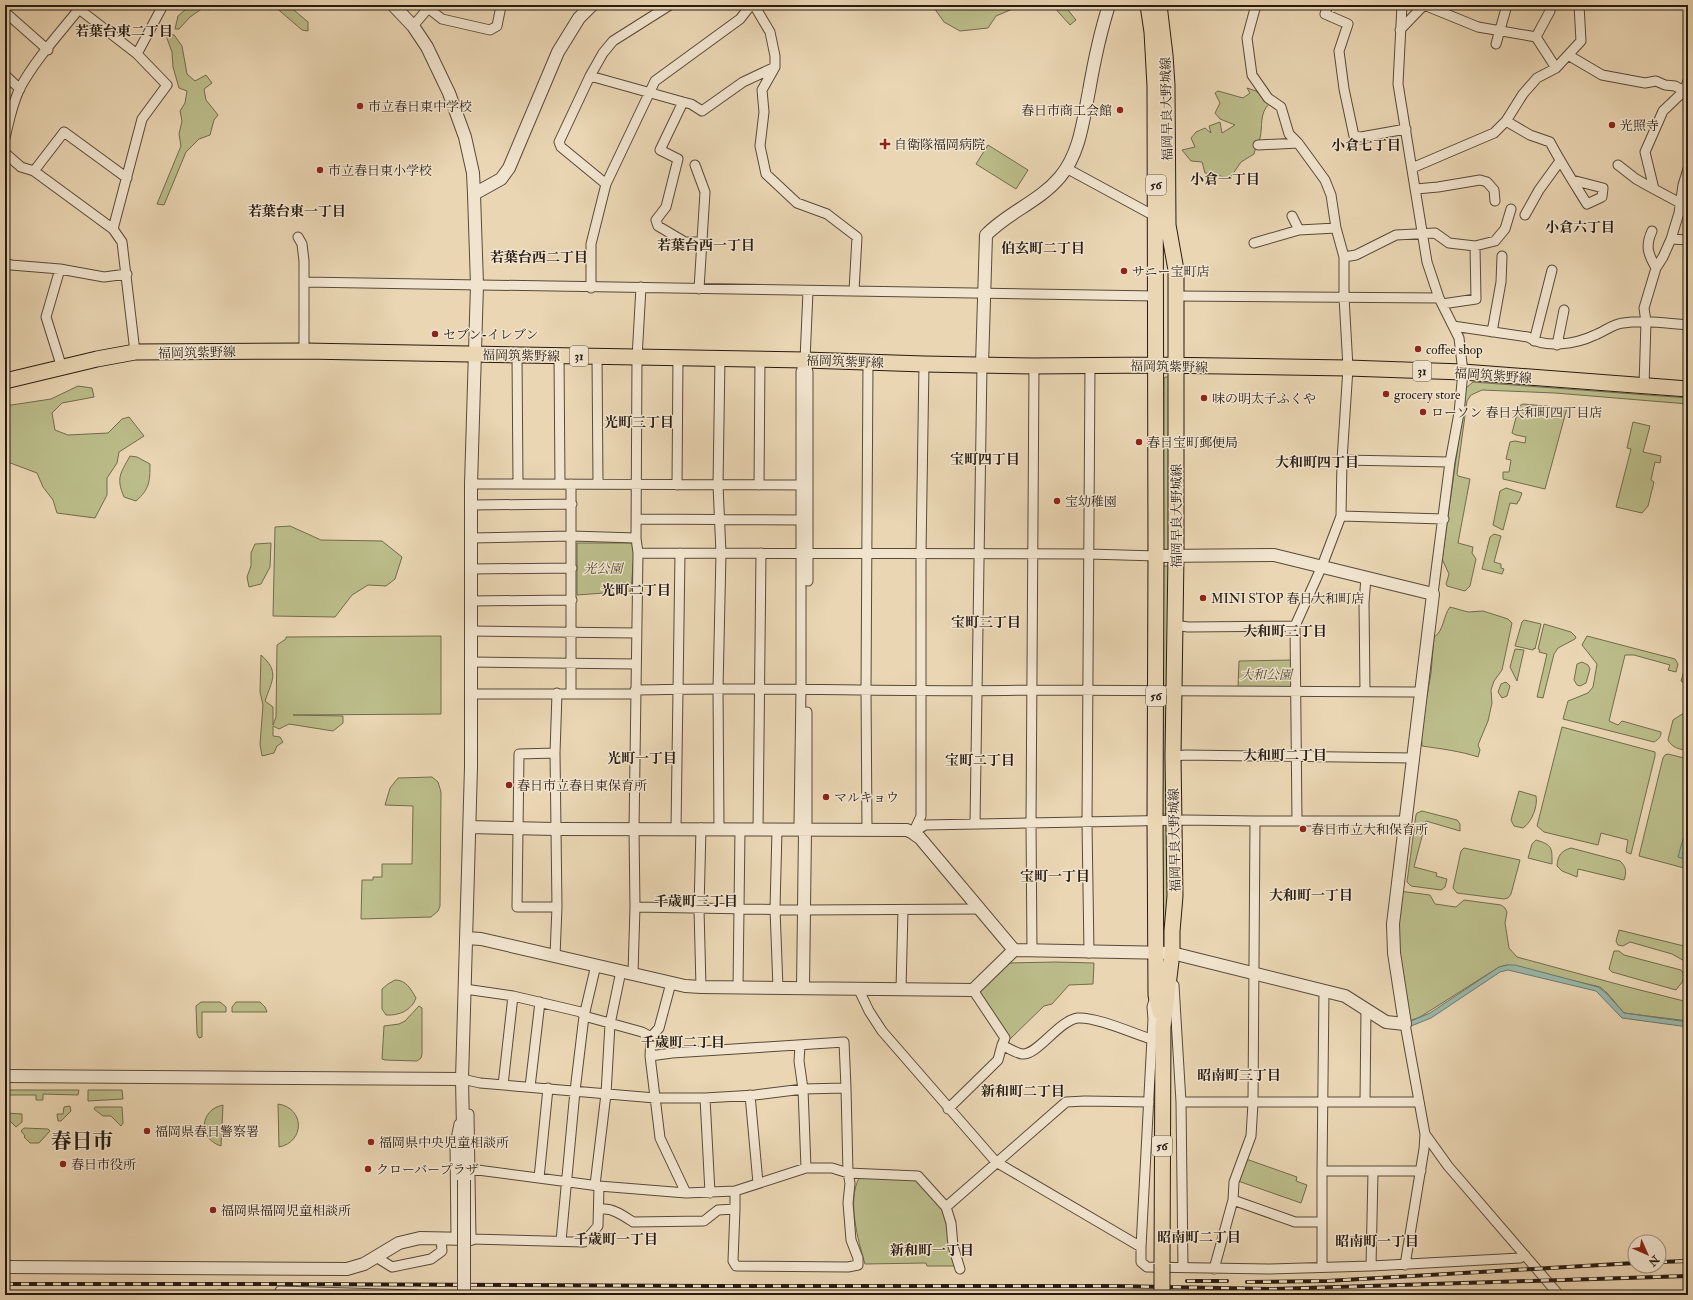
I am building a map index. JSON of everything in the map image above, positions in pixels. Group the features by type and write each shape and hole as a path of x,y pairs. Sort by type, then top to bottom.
{"main road":[{"name":"福岡早良大野城線","path":"1148,5 1152,32 1155,86 1157,214 1155,821 1157,953 1156,995 1162,1027"},
{"name":"福岡早良大野城線","path":"1160,5 1166,78 1168,225 1176,270 1176,556 1173,756 1175,896 1172,953 1162,1027 1162,1295"},
{"name":"福岡筑紫野線","path":"5,381 135,352 304,350 474,355 720,358 1034,366 1156,365 1348,368 1463,372 1688,389"}],"street":[{"path":"137,54 161,9 159,5"},
{"path":"393,5 413,26 427,47 449,93 465,137 472,173 474,194 477,285 471,484 472,694 470,827 462,1080 464,1295"},
{"path":"413,26 430,6 442,19 490,30 497,26 501,6 499,5"},
{"path":"474,194 501,179 509,168 558,52 579,18 592,5"},
{"path":"606,184 561,147 559,142 590,76 603,53 613,41 670,5"},
{"path":"591,288 591,244 606,184 655,81 740,19 752,5 770,32 775,56 775,67 762,90 764,112 760,146 766,174 797,203 827,214 857,237 854,291"},
{"path":"975,824 978,554 986,235 997,224 1027,206 1046,191 1072,160 1079,140 1101,31 1109,5"},
{"path":"1256,5 1247,38 1252,75 1268,98 1281,107 1289,134 1298,143 1325,180 1331,195 1336,228 1344,258 1344,297 1348,368 1342,460 1341,516 1322,566 1295,626 1298,820"},
{"path":"1328,5 1325,14 1348,24 1339,51 1344,89 1354,136 1361,137 1406,129"},
{"path":"1402,5 1398,84 1427,262 1440,301 1459,338 1463,372 1459,413 1450,462 1444,519 1412,758 1393,924 1394,953 1405,1025 1426,1134 1405,1265"},
{"path":"1400,30 1424,5 1478,27 1536,37 1556,68"},
{"path":"1496,44 1507,5"},
{"path":"1536,37 1550,11 1549,5"},
{"path":"1412,168 1494,133 1506,120 1523,94 1537,78 1556,68 1581,41 1579,5"},
{"path":"5,138 20,89 76,7 137,54 167,86 142,119 113,229"},
{"path":"5,12 48,50"},
{"path":"1568,55 1602,75 1645,83 1656,81 1665,85 1675,86 1686,93"},
{"path":"590,76 691,104 702,111 742,82 775,67"},
{"path":"5,76 20,89"},
{"path":"1654,189 1645,152 1663,111 1686,93 1688,81"},
{"path":"683,102 660,150 678,159 666,207 656,220 658,226 685,242 702,242"},
{"path":"1506,120 1530,135 1550,142 1572,180"},
{"path":"34,171 64,132 127,178"},
{"path":"1258,145 1298,143"},
{"path":"6,157 22,167 34,171 113,229 122,242 127,274 135,352"},
{"path":"1525,215 1539,190 1560,161"},
{"path":"695,165 705,192 699,289"},
{"path":"1618,165 1636,178 1680,203"},
{"path":"1066,168 1149,213 1157,214 1168,225"},
{"path":"1644,386 1646,322 1644,308 1656,268 1663,257 1671,238 1688,169"},
{"path":"1416,189 1480,180 1487,182 1494,190 1495,201"},
{"path":"1157,214 1163,209 1167,200"},
{"path":"1344,258 1356,255 1396,235 1423,235 1435,233 1449,243 1476,246 1495,241 1505,229 1511,209"},
{"path":"1292,216 1299,230"},
{"path":"1254,243 1299,230 1336,228"},
{"path":"1652,231 1647,241 1649,256 1656,268"},
{"path":"298,236 302,244 304,261 304,350"},
{"path":"1671,238 1688,240"},
{"path":"1176,296 1344,297 1440,301 1476,299 1476,246"},
{"path":"1492,332 1501,282 1502,256"},
{"path":"5,263 11,265 60,269 104,278 127,274"},
{"path":"60,269 46,317 62,368"},
{"path":"1534,341 1552,270"},
{"path":"304,282 591,288 1156,296"},
{"path":"5,1267 348,1269 364,1264 399,1243 420,1238 584,1242 598,1226 599,1210 597,1185 606,1094 610,1024 627,972 635,907 635,692 638,553 636,538 637,358 640,288"},
{"path":"803,988 805,830 800,823 804,689 805,485 801,372 805,360 808,291"},
{"path":"1558,345 1564,310"},
{"path":"1454,326 1528,337 1534,341 1558,345 1564,342 1582,341 1621,323 1638,321 1688,325"},
{"path":"517,355 518,484"},
{"path":"559,356 560,484"},
{"path":"597,356 598,484"},
{"path":"677,485 678,358"},
{"path":"718,828 718,688 721,553 718,519 720,358"},
{"path":"759,485 760,359"},
{"path":"867,830 866,689 868,362"},
{"path":"913,833 921,816 920,689 924,364"},
{"path":"1032,951 1031,823 1034,366"},
{"path":"1089,952 1087,823 1090,366"},
{"path":"1342,460 1450,462"},
{"path":"471,484 805,485"},
{"path":"571,694 572,484"},
{"path":"805,485 802,520 805,554"},
{"path":"472,505 572,504"},
{"path":"1341,516 1444,519"},
{"path":"637,519 802,520"},
{"path":"472,538 572,536 636,538"},
{"path":"638,553 1089,554 1156,556 1274,555 1433,594"},
{"path":"676,829 680,553"},
{"path":"758,830 761,554"},
{"path":"472,569 572,568"},
{"path":"1365,691 1364,603 1366,577"},
{"path":"471,601 572,600"},
{"path":"1174,625 1188,627 1295,626"},
{"path":"471,631 636,633"},
{"path":"472,662 636,664"},
{"path":"472,694 571,694 635,692 677,688 920,689 976,691 1365,691 1421,693"},
{"path":"555,956 557,907 555,753 557,693"},
{"path":"555,753 519,754 517,907 557,907"},
{"path":"1173,756 1412,758"},
{"path":"913,833 925,825 1087,823 1097,821 1174,820 1405,821"},
{"path":"1214,1269 1233,1200 1234,1182 1251,1136 1253,1103 1255,821"},
{"path":"470,827 556,829 718,828 740,830 907,830 920,838 1014,950 1172,953 1345,996 1386,1022 1405,1025"},
{"path":"700,828 699,909 701,987"},
{"path":"738,987 740,830"},
{"path":"777,830 775,908 778,988"},
{"path":"635,907 699,909 775,908 804,910 980,909"},
{"path":"901,989 903,910"},
{"path":"467,938 480,939 671,983 701,987 859,990 973,990 1014,950"},
{"path":"1172,953 1181,1102 1183,1267"},
{"path":"562,1241 575,1091 584,1016 596,965"},
{"path":"671,983 659,1028 651,1037 650,1056 660,1138 686,1194"},
{"path":"465,989 513,996 581,1012 584,1016 642,1032 651,1037"},
{"path":"859,990 869,1011 882,1031 948,1109 996,1162 1141,1246"},
{"path":"948,1109 998,1060 1005,1038 973,990"},
{"path":"1322,1268 1324,990"},
{"path":"1156,995 1152,1007 1153,1019 1141,1246 1141,1262 1147,1267 1214,1269 1322,1268 1520,1258 1525,1255"},
{"path":"504,1085 513,996"},
{"path":"530,1087 540,1002"},
{"path":"1365,1102 1366,1008"},
{"path":"1002,1046 1022,1054 1031,1052 1063,1024 1076,1018 1090,1019 1151,1039"},
{"path":"650,1056 844,1042 848,1173 850,1184 848,1203 851,1240 858,1258 858,1265 848,1268 736,1266 733,1261 735,1191"},
{"path":"800,1046 799,1061 803,1089 806,1168"},
{"path":"5,1076 462,1080 655,1098 705,1098 803,1089 846,1088"},
{"path":"462,1080 468,1097 471,1239"},
{"path":"540,1178 548,1088"},
{"path":"750,1095 758,1184"},
{"path":"705,1098 710,1193"},
{"path":"946,1207 1066,1102 1085,1100 1149,1102"},
{"path":"1181,1102 1419,1102"},
{"path":"456,1238 455,1144 462,1112"},
{"path":"1426,1134 1448,1166 1560,1295"},
{"path":"470,1169 597,1185 686,1194 735,1191 806,1168 832,1168 848,1173 918,1176 946,1207 951,1223 953,1246 960,1269"},
{"path":"1322,1171 1421,1171"},
{"path":"1371,1266 1373,1172"},
{"path":"1233,1200 1295,1222 1322,1222"},
{"path":"599,1210 609,1210 624,1215 633,1222 704,1221 718,1210 735,1209"},
{"path":"376,1257 392,1267 431,1259 442,1251 441,1238"},
{"path":"280,1295 280,1291 328,1294 417,1295"}],"green space":[{"path":"191,5 211,5 210,10 203,8 190,17 179,29 175,29 178,16"},
{"path":"273,5 288,5 308,22 308,31 302,30"},
{"path":"932,5 1022,5 996,16 988,28 960,31 944,22"},
{"path":"1052,5 1064,5 1076,20 1070,25"},
{"path":"165,33 174,35 182,46 187,74 195,81 206,75 212,83 204,89 206,100 218,115 214,120 210,135 199,139 186,152 164,205 157,204 181,146 179,134 182,121 180,111 185,103 187,91 179,88 173,67 172,52"},
{"path":"1247,88 1256,91 1269,104 1264,112 1261,134 1254,154 1241,162 1230,178 1205,173 1202,162 1191,161 1182,150 1195,147 1191,138 1196,132 1205,128 1211,133 1209,126 1220,122 1222,133 1235,125 1220,119 1215,113 1220,103 1215,93 1218,91 1243,98 1250,93"},
{"path":"988,145 1028,170 1016,189 976,164"},
{"path":"1165,377 1169,377 1170,550 1163,549"},
{"path":"1473,382 1688,398 1688,404 1555,393 1482,390 1471,395 1467,401 1457,474 1458,476 1470,479 1458,543 1473,547 1472,553 1476,559 1470,586 1465,591 1447,586 1446,584 1449,574 1442,559 1466,388"},
{"path":"78,386 92,388 94,397 62,403 52,413 55,430 68,435 108,433 122,419 129,417 144,436 119,452 117,463 107,478 107,495 95,518 57,513 53,500 43,487 37,473 5,461 5,406 51,399"},
{"path":"1523,404 1567,408 1545,489 1503,479 1503,472 1509,472 1511,460 1506,459 1510,442 1515,441 1525,443 1526,437 1512,433 1519,406"},
{"path":"1633,422 1650,426 1643,452 1661,456 1660,463 1655,462 1651,480 1654,482 1648,506 1642,513 1616,507 1631,449 1627,448"},
{"path":"130,456 137,457 150,464 150,475 147,488 141,497 136,501 124,497 120,485 120,476"},
{"path":"1506,488 1522,493 1517,504 1510,503 1503,530 1493,525 1500,491"},
{"path":"290,526 321,540 382,541 402,557 395,579 386,586 368,585 352,595 335,617 273,616 275,527"},
{"path":"1494,534 1501,536 1494,562 1501,564 1501,568 1504,569 1502,574 1482,569 1490,537"},
{"path":"271,543 270,567 261,584 249,587 247,577 251,566 251,553 255,544"},
{"name":"光公園","path":"577,543 632,543 634,552 631,591 577,595"},
{"path":"1163,566 1170,566 1169,686 1162,686"},
{"path":"1450,607 1468,612 1483,611 1508,619 1512,623 1502,670 1494,681 1491,690 1492,703 1488,721 1478,745 1480,750 1478,757 1422,746 1421,731 1431,673 1434,637 1440,631"},
{"path":"1524,620 1541,624 1535,649 1534,648 1533,650 1515,646 1522,622"},
{"path":"1544,624 1571,632 1576,637 1558,648 1554,654 1543,698 1537,697 1547,654 1539,652 1540,650 1538,649"},
{"path":"441,636 441,714 293,715 343,716 343,723 333,731 289,724 279,729 273,726 273,736 280,737 283,742 277,746 274,753 262,756 260,744 263,705 260,692 261,655 271,666 273,676 265,701 273,707 273,725 276,717 277,645 286,639 286,637"},
{"path":"1587,636 1675,659 1678,664 1676,672 1668,670 1670,665 1634,655 1625,655 1609,721 1618,725 1622,721 1661,732 1660,737 1656,741 1654,742 1563,719 1568,701 1588,693 1593,687 1597,664 1582,645"},
{"path":"1515,649 1524,650 1517,681 1510,667"},
{"name":"大和公園","path":"1293,660 1294,688 1238,687 1239,661"},
{"path":"1582,662 1588,665 1590,669 1586,683 1580,686 1577,685 1574,680 1577,664"},
{"path":"1688,665 1688,686 1681,681 1685,667"},
{"path":"1506,682 1510,686 1507,696 1502,698 1498,692 1501,684"},
{"path":"1162,695 1169,695 1168,814 1161,814"},
{"path":"1688,696 1688,751 1679,749 1668,740 1673,720 1684,713"},
{"path":"1562,727 1655,752 1631,854 1626,852 1628,840 1601,833 1598,845 1544,832 1537,826"},
{"path":"1668,754 1688,759 1688,869 1639,856 1663,758"},
{"path":"432,777 438,782 441,792 440,906 438,911 431,917 361,919 362,880 373,880 373,877 382,877 382,864 412,864 413,806 385,805 390,788 398,778"},
{"path":"1519,791 1536,796 1534,814 1523,828 1514,826 1511,820"},
{"path":"1422,811 1457,820 1460,824 1460,831 1426,821 1414,867 1437,873 1436,876 1447,879 1445,887 1441,890 1411,886 1407,882 1416,815"},
{"path":"1168,822 1169,895 1165,936 1163,936 1161,823"},
{"path":"1536,840 1549,846 1552,854 1552,864 1528,858 1532,844"},
{"path":"1464,848 1520,860 1511,894 1508,898 1504,899 1457,893 1453,888 1461,851"},
{"path":"1571,848 1620,861 1624,865 1625,869 1624,880 1578,869 1577,877 1562,871 1557,866 1559,856 1562,852"},
{"path":"1399,891 1430,895 1435,904 1456,907 1464,900 1501,905 1507,912 1505,923 1509,948 1517,957 1688,1002 1688,1021 1624,1013 1600,987 1507,965 1499,967 1420,1017 1409,1021 1397,955"},
{"path":"1619,930 1688,947 1688,963 1672,954 1630,942 1623,946 1618,945 1616,941"},
{"path":"1614,951 1619,951 1624,955 1681,970 1684,974 1683,981 1676,990 1612,972 1609,969"},
{"path":"1009,963 1094,963 1093,984 1069,985 1052,1004 1044,1006 1010,1039 980,993 980,990"},
{"path":"395,980 405,983 416,998 408,1009 400,1013 386,1015 382,1009 382,989"},
{"path":"201,1002 220,1002 226,1007 226,1012 202,1012 202,1037 199,1038 197,1034 196,1006"},
{"path":"236,1002 260,1002 265,1007 267,1012 232,1012 232,1007"},
{"path":"419,1006 422,1008 421,1058 417,1061 382,1059 384,1026 399,1024 405,1021"},
{"path":"5,1090 79,1090 78,1095 43,1094 43,1100 36,1100 36,1095 5,1095"},
{"path":"88,1090 122,1090 123,1099 88,1101"},
{"path":"278,1104 287,1107 293,1112 297,1118 298,1125 294,1139 288,1144 279,1147"},
{"path":"223,1105 221,1146 213,1142 208,1137 204,1125 209,1113 215,1108"},
{"path":"70,1106 71,1111 61,1121 58,1121 57,1114 63,1114 64,1107"},
{"path":"95,1107 122,1107 123,1123 121,1126 111,1116 103,1116 94,1109"},
{"path":"5,1113 22,1114 22,1122 16,1127 5,1116"},
{"path":"24,1128 48,1129 50,1131 39,1143 30,1143 21,1131"},
{"path":"1246,1159 1297,1177 1296,1181 1307,1185 1301,1203 1238,1181"},
{"path":"859,1178 916,1178 941,1204 948,1220 956,1266 927,1266 926,1263 865,1264 859,1244 854,1209 854,1198"}],"shaded area":[{"path":"1683,839 1688,841 1688,860 1678,857"},
{"path":"1515,965 1598,987 1606,993 1624,1013 1688,1022 1688,1027 1622,1018 1596,991 1508,970 1500,972 1431,1018 1411,1026 1411,1021 1430,1013 1499,967"}],"railway":[{"path":"1667,1262 1688,1261"},
{"path":"1247,1282 1327,1281 1627,1263"},
{"path":"5,1284 1113,1286 1274,1289 1688,1276"},
{"path":"1187,1281 1227,1281"}],"place":[{"name":"市立春日東中学校","path":"360,106"},
{"name":"春日市商工会館","path":"1120,110"},
{"name":"光照寺","path":"1612,125"},
{"name":"自衛隊福岡病院","path":"885,144"},
{"name":"市立春日東小学校","path":"320,170"},
{"name":"サニー宝町店","path":"1124,271"},
{"name":"セブン-イレブン","path":"435,334"},
{"name":"coffee shop","path":"1418,349"},
{"name":"grocery store","path":"1386,394"},
{"name":"味の明太子ふくや","path":"1204,398"},
{"name":"ローソン 春日大和町四丁目店","path":"1423,412"},
{"name":"春日宝町郵便局","path":"1139,442"},
{"name":"宝幼稚園","path":"1057,501"},
{"name":"MINI STOP 春日大和町店","path":"1203,598"},
{"name":"春日市立春日東保育所","path":"509,785"},
{"name":"マルキョウ","path":"826,797"},
{"name":"春日市立大和保育所","path":"1303,829"},
{"name":"福岡県春日警察署","path":"147,1131"},
{"name":"福岡県中央児童相談所","path":"371,1142"},
{"name":"春日市役所","path":"63,1164"},
{"name":"クローバープラザ","path":"368,1169"},
{"name":"福岡県福岡児童相談所","path":"213,1210"}],"district":[{"name":"若葉台東二丁目","path":"124,31"},
{"name":"小倉七丁目","path":"1366,145"},
{"name":"小倉一丁目","path":"1225,179"},
{"name":"若葉台東一丁目","path":"297,211"},
{"name":"小倉六丁目","path":"1580,227"},
{"name":"若葉台西一丁目","path":"706,245"},
{"name":"伯玄町二丁目","path":"1043,248"},
{"name":"若葉台西二丁目","path":"539,257"},
{"name":"光町三丁目","path":"639,422"},
{"name":"宝町四丁目","path":"985,459"},
{"name":"大和町四丁目","path":"1317,462"},
{"name":"光町二丁目","path":"636,590"},
{"name":"宝町三丁目","path":"986,622"},
{"name":"大和町三丁目","path":"1285,631"},
{"name":"大和町二丁目","path":"1285,755"},
{"name":"光町一丁目","path":"642,758"},
{"name":"宝町二丁目","path":"980,760"},
{"name":"宝町一丁目","path":"1055,876"},
{"name":"大和町一丁目","path":"1311,895"},
{"name":"千歳町三丁目","path":"696,901"},
{"name":"千歳町二丁目","path":"683,1042"},
{"name":"昭南町三丁目","path":"1239,1075"},
{"name":"新和町二丁目","path":"1023,1091"},
{"name":"春日市","path":"82,1141"},
{"name":"昭南町二丁目","path":"1199,1237"},
{"name":"千歳町一丁目","path":"616,1239"},
{"name":"昭南町一丁目","path":"1377,1241"},
{"name":"新和町一丁目","path":"932,1250"}]}
